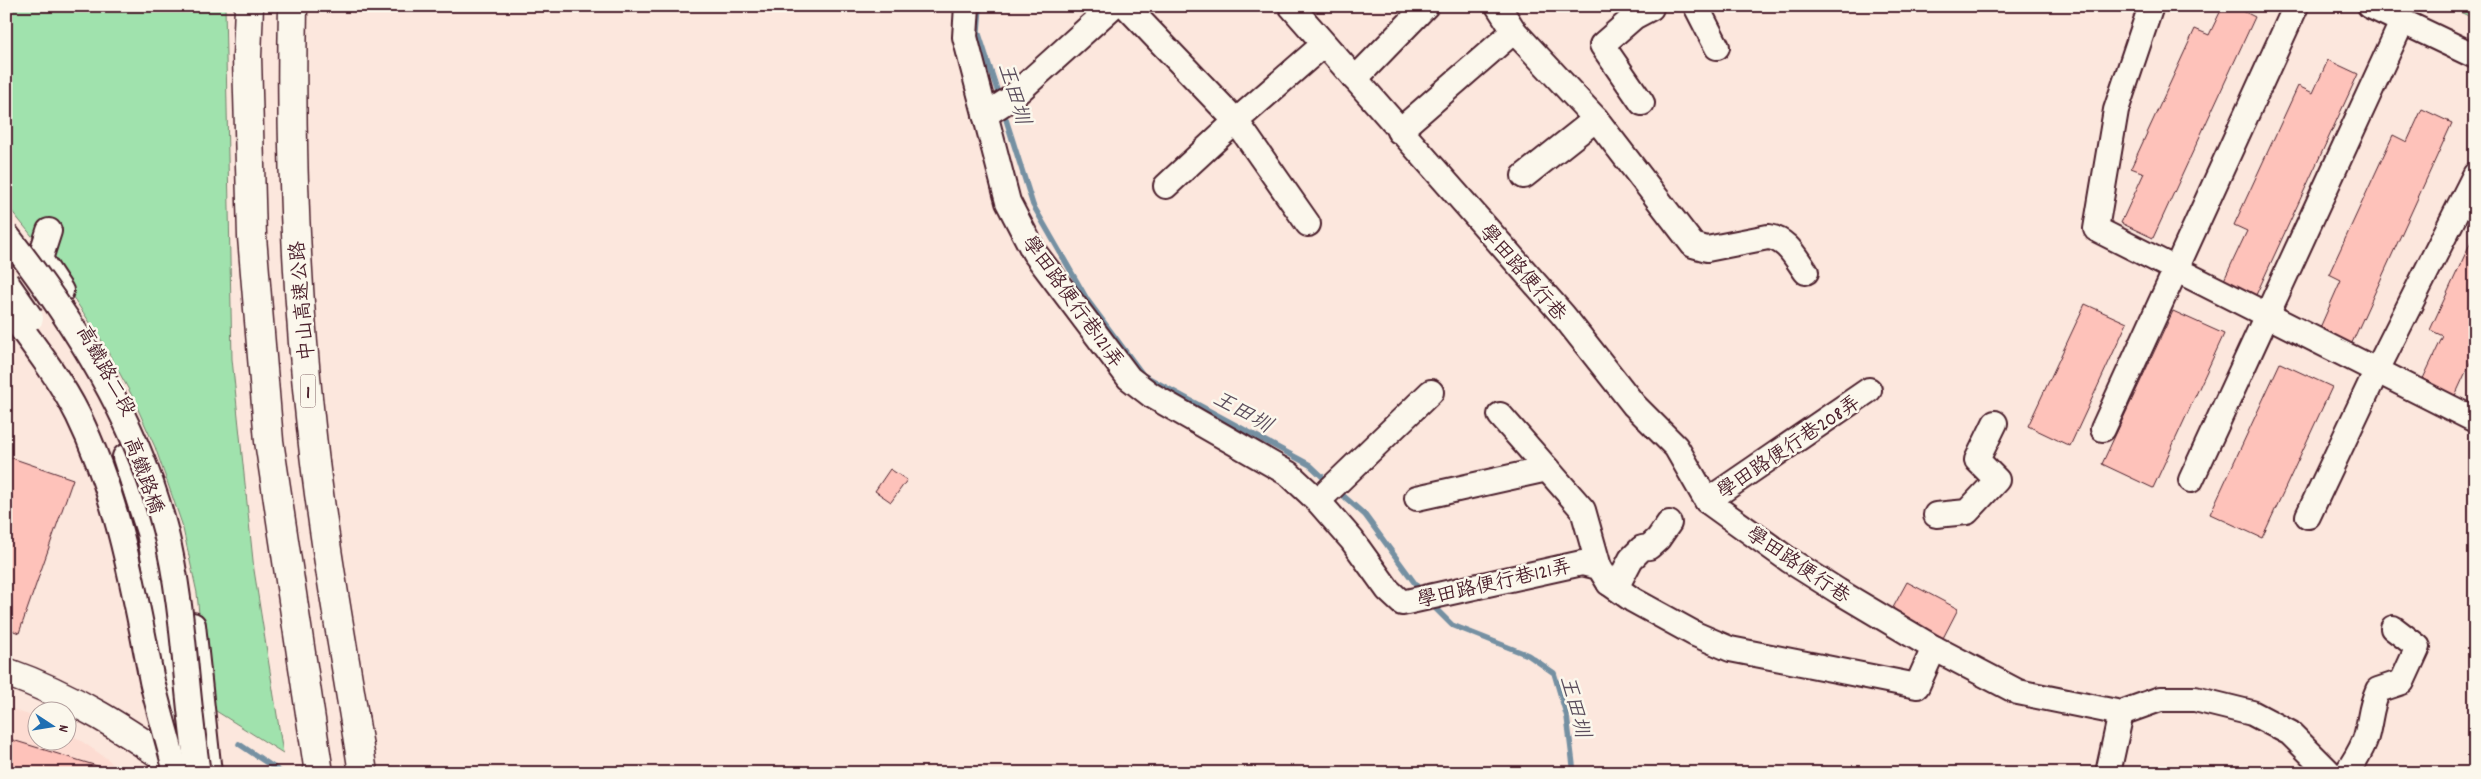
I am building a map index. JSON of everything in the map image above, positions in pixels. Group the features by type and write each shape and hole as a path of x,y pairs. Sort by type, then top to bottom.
{"main road":[{"path":"248,6 247,57 252,238 269,441 319,773"},
{"name":"中山高速公路","path":"293,6 291,98 295,236 312,436 363,773"},
{"path":"6,672 71,698 105,717 166,766 186,773"}],"street":[{"name":"學田路便行巷121弄","path":"968,6 965,38 1008,202 1034,252 1129,378 1151,396 1289,474 1318,501 1352,540 1388,590 1402,603 1582,563 1604,575 1633,600 1694,634 1730,649 1917,686 1934,648"},
{"path":"985,115 1010,98 1113,6"},
{"path":"1126,6 1236,121 1308,224"},
{"name":"學田路便行巷","path":"1291,6 1398,131 1563,316 1634,405 1676,447 1708,501 1789,560 1934,648 2018,692 2121,713"},
{"path":"1498,6 1514,31 1596,119 1693,244 1706,248 1768,237 1777,238 1783,242 1806,272"},
{"path":"1696,6 1717,47"},
{"path":"2151,6 2116,110 2096,230 2475,420"},
{"path":"2103,429 2296,6"},
{"path":"2370,6 2475,56"},
{"path":"1355,79 1424,7"},
{"path":"1642,103 1602,45 1643,9"},
{"path":"2191,480 2402,22"},
{"path":"1398,131 1514,31"},
{"path":"1166,186 1236,121 1323,45"},
{"path":"1524,176 1596,119"},
{"path":"2308,516 2377,370 2475,175"},
{"path":"50,231 40,259 76,316"},
{"name":"高鐵路橋","path":"6,234 42,280 82,341 113,397 139,452 165,528 179,605 198,773"},
{"name":"高鐵路橋","path":"6,258 70,348 101,402 119,460 153,615 165,686 166,766"},
{"name":"高鐵路橋","path":"6,282 55,356 119,460 149,532 174,683 186,727 203,773"},
{"name":"高鐵路二段","path":"166,766 142,684 131,621 113,540 92,472 70,419 23,338 25,326 36,308 55,304 67,308 76,316 91,336 130,408 149,449 176,526 190,602 208,773"},
{"name":"高鐵路橋","path":"6,308 46,363 77,414 100,468 123,537 153,683 166,766"},
{"name":"學田路便行巷208弄","path":"1708,501 1869,390"},
{"path":"1318,501 1431,392"},
{"path":"1500,415 1583,510 1604,575 1620,580 1631,560 1642,548 1649,547 1658,539 1669,523"},
{"path":"1936,515 1967,512 1997,480 1977,460 1994,423"},
{"path":"1417,498 1547,469"},
{"path":"2347,773 2360,753 2366,736 2370,705 2378,690 2402,682 2418,647 2392,628"},
{"path":"2108,773 2121,713 2160,699 2195,699 2252,713 2290,733 2330,773"}],"shaded area":[{"path":"6,707 28,715 28,752 78,752 78,739 109,760 120,773 6,773"}],"green space":[{"path":"6,6 225,6 232,359 254,570 283,753 208,706 197,593 182,524 155,447 130,392 99,336 32,236 6,204"},
{"path":"2447,6 2475,6 2475,19"}],"building":[{"path":"2223,6 2233,6 2255,17 2153,238 2121,223 2144,173 2131,168 2195,29 2209,35"},
{"path":"2328,60 2358,74 2256,295 2224,280 2247,231 2234,225 2298,86 2313,93"},
{"path":"2422,109 2452,123 2351,345 2319,330 2341,280 2329,274 2393,135 2407,142"},
{"path":"2475,233 2475,352 2453,400 2420,385 2443,336 2430,330"},
{"path":"2085,304 2127,323 2070,446 2028,426"},
{"path":"2173,311 2224,334 2153,488 2102,464"},
{"path":"2280,363 2332,387 2262,538 2210,514"},
{"path":"6,456 73,479 19,633 6,628"},
{"path":"890,469 907,480 891,502 875,491"},
{"path":"1907,582 1958,609 1941,642 1889,615"},
{"path":"6,738 28,745 28,752 52,752 107,769 106,773 6,773"}],"waterway":[{"name":"王田圳","path":"980,6 978,31 1000,99"},
{"name":"王田圳","path":"1003,110 1033,205 1088,301 1143,375 1310,465 1329,483"},
{"name":"王田圳","path":"1338,491 1365,515 1422,593"},
{"name":"王田圳","path":"1431,604 1452,625 1528,655 1554,673 1567,717 1574,773"},
{"path":"239,744 282,773"}]}
